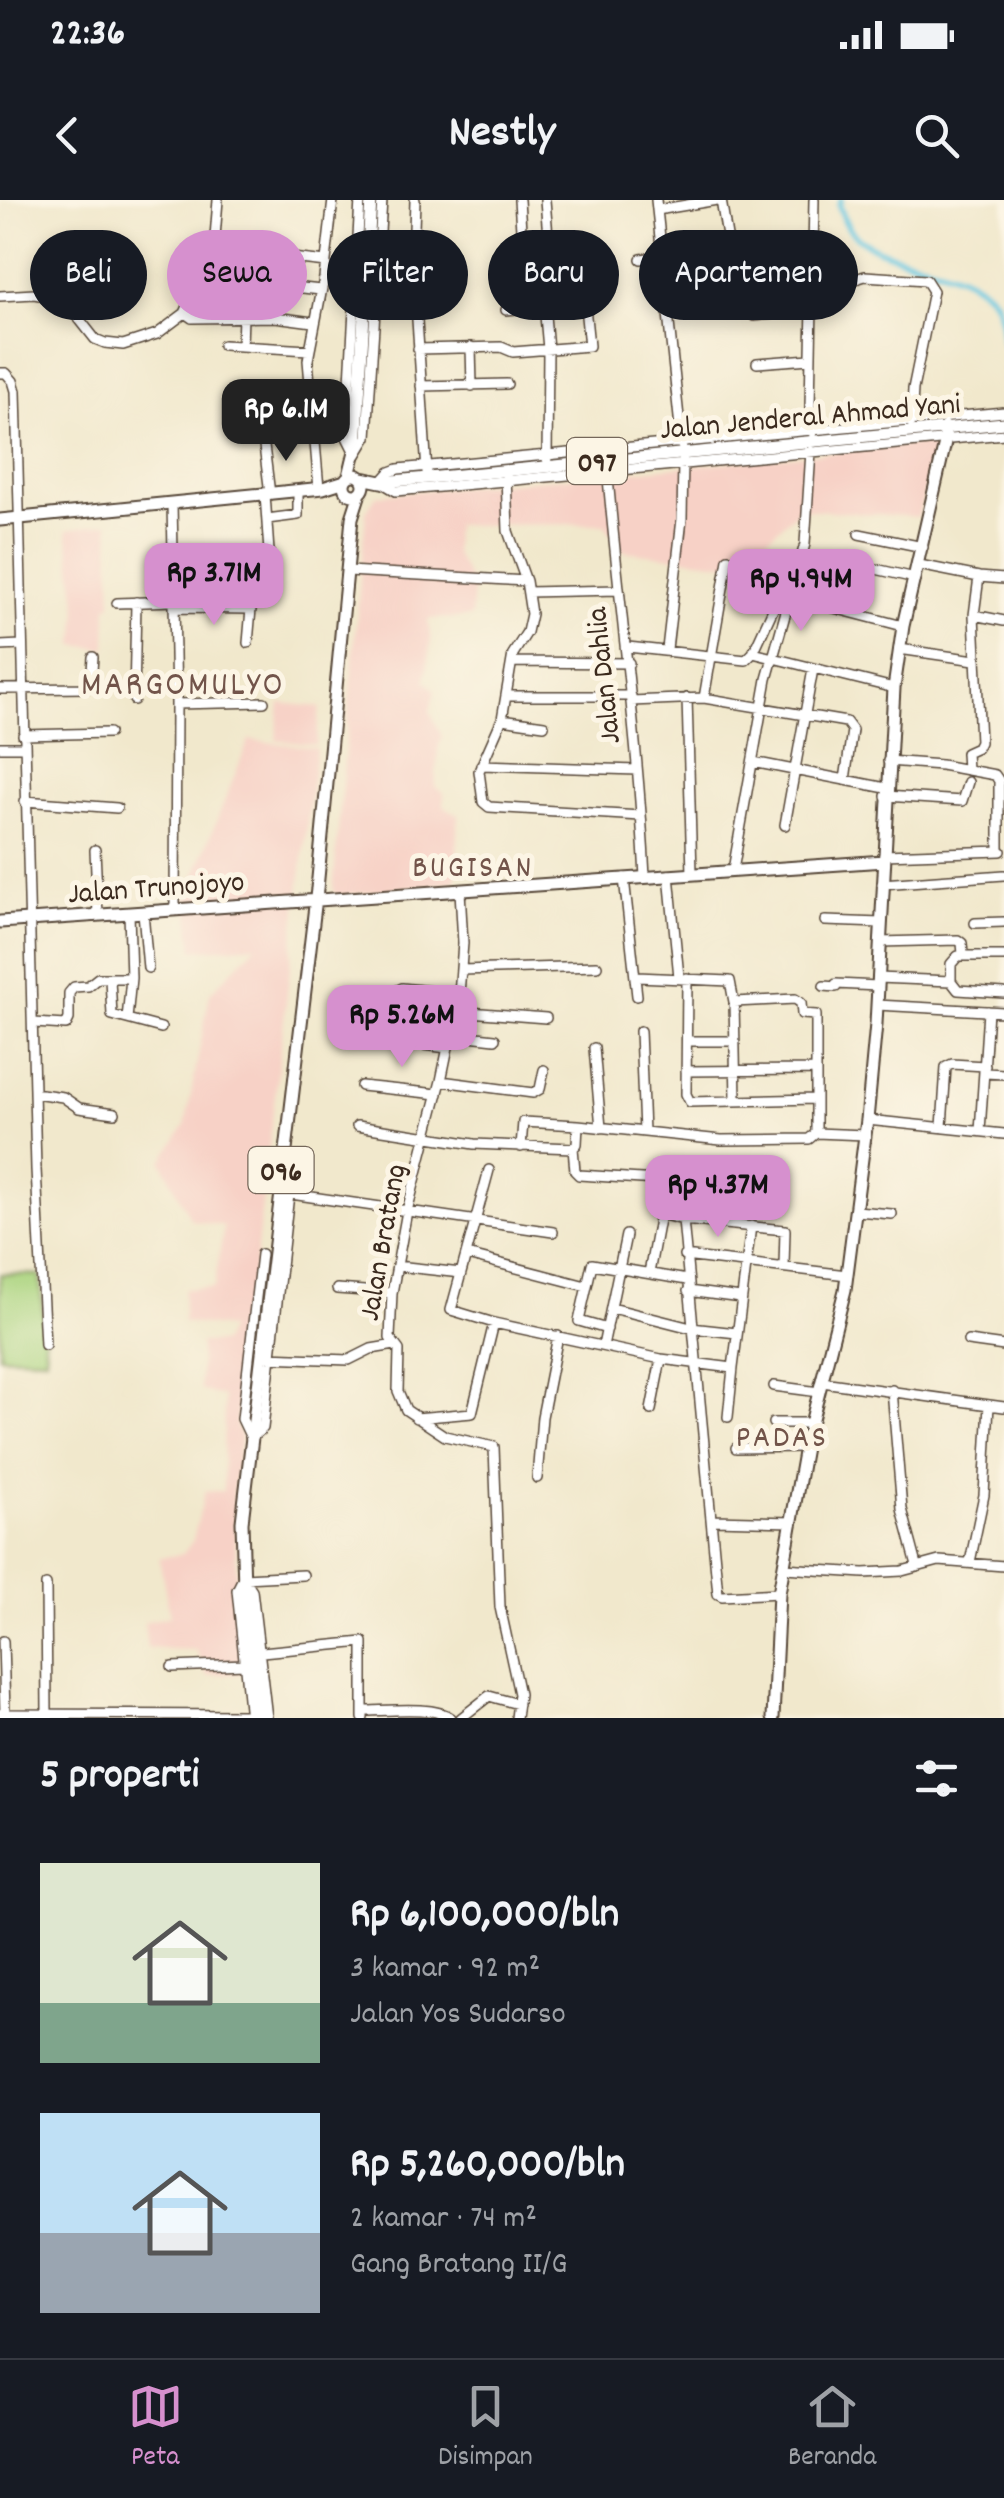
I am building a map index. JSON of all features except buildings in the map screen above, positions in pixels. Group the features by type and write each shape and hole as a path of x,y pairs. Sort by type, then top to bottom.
{"main road":[{"path":"366,230 371,200"},
{"path":"354,485 353,414 368,354 368,320"},
{"name":"Jalan Jenderal Ahmad Yani","path":"0,520 381,482 428,472 506,475 547,460 752,450 911,425 945,433 1004,422"},
{"path":"773,1718 779,1594 805,1447 847,1275 867,1120 894,688 945,433"},
{"name":"096","path":"257,1717 252,1656 244,1623 242,1516 258,1379 266,1357 284,1193 279,1147 299,1075 295,1019 315,902 354,485"},
{"name":"Jalan Trunojoyo","path":"0,922 884,858"}],"street":[{"path":"216,230 218,200"},
{"path":"321,488 309,350 324,278 333,200"},
{"path":"360,200 363,230"},
{"path":"376,230 382,200"},
{"path":"415,200 415,230"},
{"path":"519,200 521,230"},
{"path":"545,200 548,230"},
{"path":"659,230 656,205 719,200 725,230"},
{"path":"813,230 814,200"},
{"path":"307,260 326,262"},
{"path":"858,278 916,278 931,285 933,292 913,389 911,425 1004,412"},
{"path":"307,288 321,290"},
{"path":"0,296 34,294 57,298 73,310 96,339 114,345 157,334 177,320"},
{"path":"242,346 243,320"},
{"path":"290,320 313,322"},
{"path":"353,414 363,320"},
{"path":"417,320 428,472 547,460 546,320"},
{"path":"418,349 471,346 501,347 513,352 586,347 586,320"},
{"path":"667,649 682,519 683,452 670,320"},
{"path":"733,870 773,658 805,544 812,440 812,320"},
{"path":"223,345 309,350"},
{"path":"471,346 472,386"},
{"path":"356,455 367,438 368,354"},
{"path":"757,363 810,359"},
{"path":"0,372 14,381 16,391 20,645 45,1345"},
{"path":"421,386 508,384"},
{"path":"683,452 812,440 1004,434"},
{"path":"263,438 271,581"},
{"path":"381,482 400,490 606,460"},
{"name":"Jalan Dahlia","path":"606,460 618,590 628,647 645,877"},
{"path":"506,475 508,530 526,587 530,622 512,662 502,720 481,765 483,802 489,807 641,816"},
{"path":"267,519 298,515 298,491"},
{"path":"172,503 175,908"},
{"path":"859,534 923,547"},
{"path":"704,698 728,559"},
{"path":"845,562 1004,578"},
{"path":"348,571 526,587 618,590"},
{"path":"967,769 966,754 980,742 974,615 979,577"},
{"path":"628,647 746,660 754,653 778,595 904,626"},
{"path":"134,700 136,602"},
{"path":"117,603 251,609 248,643"},
{"path":"974,615 1004,621"},
{"path":"0,646 20,645"},
{"path":"900,649 975,660"},
{"path":"754,653 894,688"},
{"path":"0,689 89,687 93,657"},
{"path":"512,662 628,663"},
{"path":"785,826 814,669"},
{"path":"506,696 704,698 846,722 852,726 845,780"},
{"path":"688,698 692,873"},
{"path":"176,704 264,702"},
{"path":"502,720 544,725"},
{"path":"24,736 109,734"},
{"path":"0,747 24,747"},
{"path":"884,858 1002,851 1001,780 987,772 888,761"},
{"path":"753,762 886,792 962,801 968,782"},
{"path":"481,765 637,770"},
{"path":"25,801 117,808"},
{"path":"94,850 98,915"},
{"path":"670,875 683,977 686,1094 690,1102 816,1099"},
{"path":"882,884 1004,875"},
{"path":"624,878 637,996"},
{"name":"Jalan Bratang","path":"416,1418 406,1410 398,1392 399,1352 390,1338 392,1293 407,1211 441,1082 459,994 460,890"},
{"path":"136,912 148,968"},
{"path":"127,1019 136,912"},
{"path":"825,921 881,923"},
{"path":"974,924 1004,922"},
{"path":"880,942 958,940 963,954"},
{"path":"1004,956 963,954 954,958 951,981 958,990 1004,993"},
{"path":"461,970 597,966"},
{"path":"636,977 727,979 732,984 736,1100"},
{"path":"34,1023 66,1024 71,989 88,986 96,979 132,978"},
{"path":"110,979 112,1015 161,1028"},
{"path":"824,986 951,981"},
{"path":"370,998 384,997 402,988 459,994"},
{"path":"521,1146 523,1122 721,1140 809,1139 816,1132 817,1017 802,1014 800,1000 734,1002"},
{"path":"877,1005 1004,1012"},
{"path":"456,1011 546,1018"},
{"path":"980,1130 988,1011"},
{"path":"640,1031 644,1132"},
{"path":"451,1034 494,1039"},
{"path":"686,1041 734,1041"},
{"path":"407,1043 448,1048"},
{"path":"594,1048 601,1128"},
{"path":"942,1127 946,1067 952,1064 1004,1074"},
{"path":"441,1082 533,1093 540,1089 544,1070"},
{"path":"686,1072 816,1070"},
{"path":"361,1086 438,1094"},
{"path":"34,1092 63,1097 80,1108 115,1113"},
{"path":"867,1120 1004,1134"},
{"path":"578,1125 577,1144 573,1148 574,1171 579,1175 657,1180 663,1190 648,1272"},
{"path":"358,1126 426,1137 573,1148"},
{"path":"816,1132 865,1135"},
{"path":"488,1170 451,1310 660,1360 733,1368"},
{"path":"284,1193 554,1232"},
{"path":"856,1211 892,1214"},
{"path":"660,1214 683,1220 785,1230 784,1266"},
{"path":"683,1220 718,1594 779,1594"},
{"path":"728,1417 752,1226"},
{"path":"603,1346 626,1236"},
{"path":"258,1379 261,1254"},
{"path":"467,1255 586,1286"},
{"path":"684,1256 847,1275"},
{"path":"607,1329 579,1321 592,1264 648,1272 741,1298"},
{"path":"398,1266 461,1273"},
{"path":"337,1290 392,1293"},
{"path":"612,1308 692,1328 737,1334"},
{"path":"416,1418 472,1413 494,1323"},
{"path":"537,1478 542,1417 558,1336"},
{"path":"968,1341 1004,1346"},
{"path":"266,1357 350,1360 371,1348 395,1345"},
{"path":"651,1410 660,1360"},
{"path":"774,1386 892,1390 1004,1407"},
{"path":"892,1390 902,1509 916,1565"},
{"path":"970,1562 984,1495 989,1405"},
{"path":"416,1418 444,1436 494,1447 500,1607 518,1690 516,1718"},
{"path":"772,1423 811,1423"},
{"path":"736,1448 805,1447"},
{"path":"713,1520 792,1522"},
{"path":"784,1568 864,1572 902,1570 927,1562 1004,1566"},
{"path":"244,1578 303,1575"},
{"path":"244,1578 252,1590 252,1656"},
{"path":"46,1585 47,1714"},
{"path":"3,1642 2,1714 257,1717"},
{"path":"172,1667 363,1642 363,1714 409,1710 445,1713 451,1718"},
{"path":"461,1718 486,1696 518,1704"}],"shaded area":[{"path":"937,445 918,517 800,509 763,542 755,567 623,551 604,524 454,525 454,552 473,587 471,617 428,619 431,642 425,681 435,690 430,711 442,737 435,787 444,793 444,806 458,815 456,882 336,896 333,889 366,511 377,495"},
{"path":"109,523 112,605 107,606 106,649 75,645 78,610 67,530"},
{"path":"280,703 320,707 316,745 276,740"},
{"path":"249,740 316,748 236,1425 241,1437 233,1493 237,1578 234,1587 242,1674 207,1675 196,1650 147,1648 144,1622 170,1616 159,1558 183,1554 193,1540 205,1491 223,1491 224,1397 200,1390 200,1343 222,1343 229,1328 183,1322 184,1289 214,1288 224,1226 191,1220 162,1161 185,1126 210,993 257,945 193,950 187,894"}],"green space":[{"path":"0,1274 40,1275 46,1358 0,1356"}],"waterway":[{"path":"841,200 839,205 847,224 860,239 877,249 979,286 996,304 1004,344"}],"district":[{"name":"MARGOMULYO","path":"183,682"},
{"name":"BUGISAN","path":"473,865"},
{"name":"PADAS","path":"782,1435"}]}
